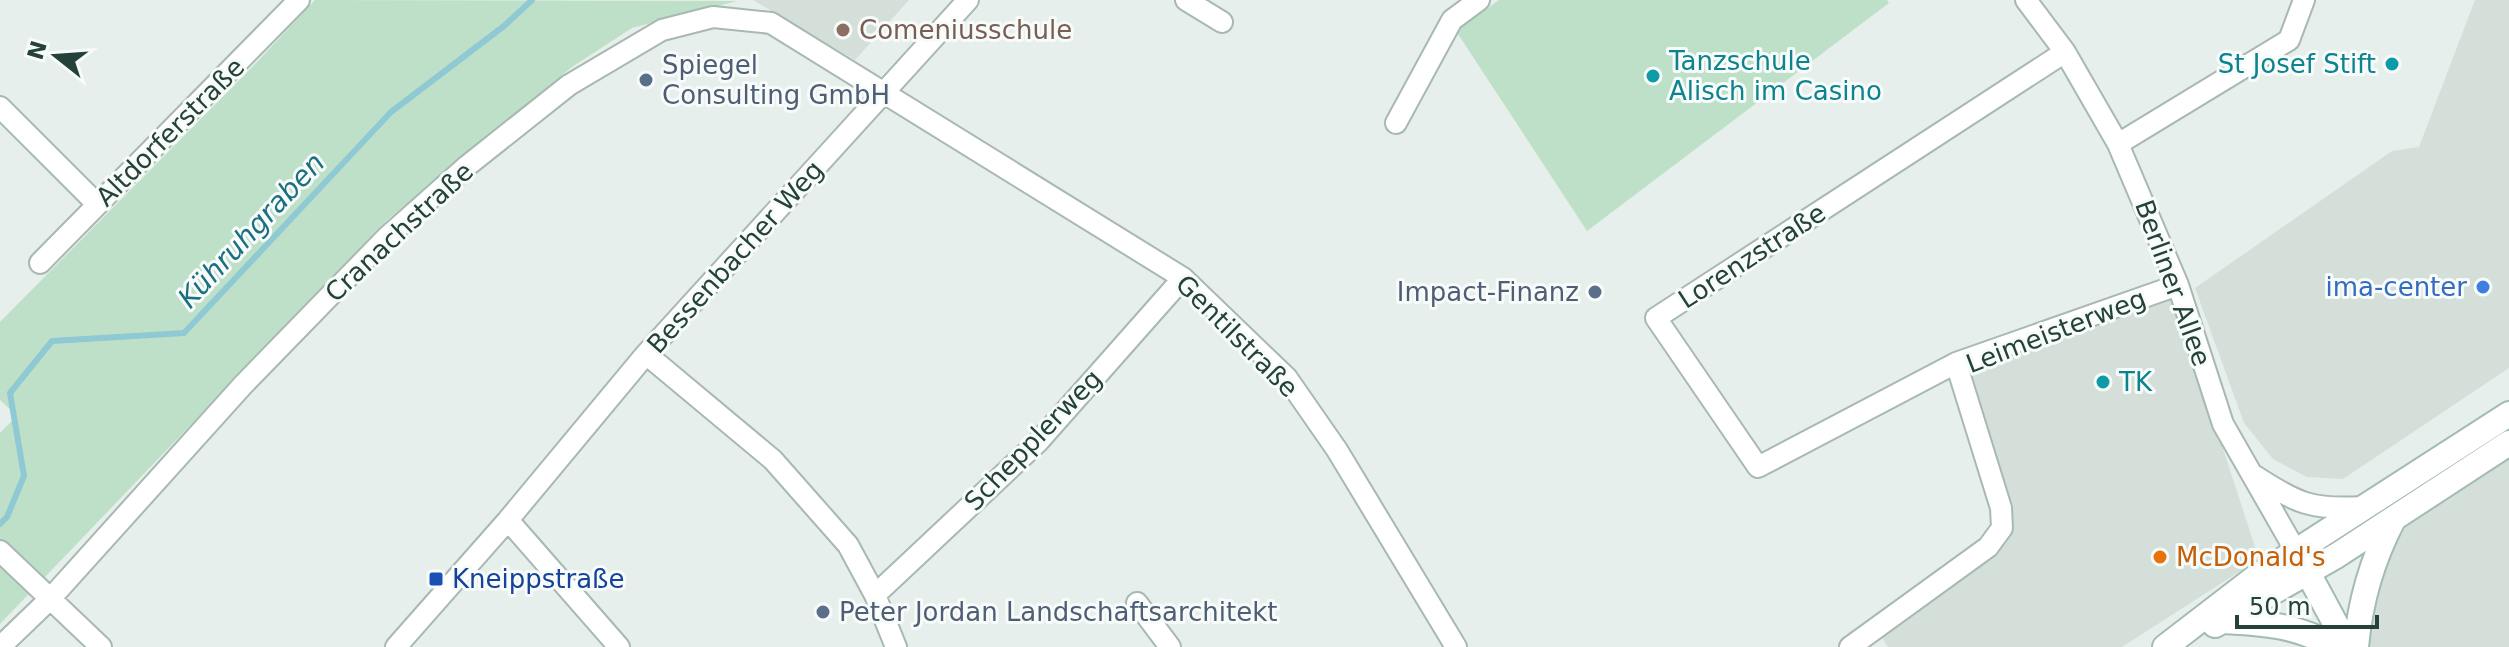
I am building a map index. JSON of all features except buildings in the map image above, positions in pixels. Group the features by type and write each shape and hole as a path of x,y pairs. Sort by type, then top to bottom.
{"main road":[{"path":"2165,647 2295,551 2509,414"},
{"path":"2175,647 2308,573 2509,443"},
{"path":"2356,647 2376,552 2394,518"},
{"path":"2308,573 2348,647"},
{"path":"2222,621 2281,625 2321,639 2334,647"}],"street":[{"name":"Altdorferstraße","path":"40,263 299,0"},
{"name":"Bessenbacher Weg","path":"396,647 508,520 646,354 968,0"},
{"path":"1186,0 1222,22"},
{"path":"1396,123 1452,20 1479,0"},
{"name":"Berliner Allee","path":"2026,0 2065,52 2118,144 2178,285 2223,424 2308,573"},
{"path":"2118,144 2289,40 2304,0"},
{"name":"Cranachstraße","path":"0,647 51,598 243,385 387,237 467,166 583,77 662,30 713,17 771,23 884,94"},
{"name":"Lorenzstraße","path":"1956,363 1758,467 1656,318 2065,52"},
{"name":"Gentilstraße","path":"884,94 1183,278 1287,378 1337,450 1456,647"},
{"path":"0,107 97,204"},
{"name":"Schepplerweg","path":"875,595 1038,442 1183,278"},
{"name":"Leimeisterweg","path":"1850,647 1988,547 2002,528 2001,508 1956,363 2178,285"},
{"path":"646,354 773,460 848,545 875,595 896,647"},
{"path":"2254,475 2309,506 2363,507"},
{"path":"508,520 619,647"},
{"path":"0,551 101,647"},
{"path":"1137,603 1170,647"}],"shaded area":[{"name":"Comeniusschule","path":"753,0 909,0 855,60"},
{"path":"2475,0 2509,0 2509,368 2343,479 2307,477 2273,459 2244,423 2195,288 2392,151 2419,147"},
{"path":"2167,277 2259,559 2122,647 1888,647 1877,631 2003,527 1946,358"},
{"path":"2509,453 2509,647 2367,647 2375,600 2391,553 2409,521"}],"green space":[{"path":"315,0 737,1 632,28 572,67 387,220 0,624 0,433 17,416 0,400 0,322"},
{"path":"1499,0 1887,0 1889,3 1587,231 1456,31"}],"waterway":[{"name":"Kühruhgraben","path":"0,524 7,517 24,476 10,393 52,341 184,333 391,112 504,26 532,0"}],"place":[{"name":"Comeniusschule","path":"843,30"},
{"name":"St Josef Stift","path":"2392,64"},
{"name":"Tanzschule Alisch im Casino","path":"1653,76"},
{"name":"Spiegel Consulting GmbH","path":"646,80"},
{"name":"ima-center","path":"2483,287"},
{"name":"Impact-Finanz","path":"1595,292"},
{"name":"TK","path":"2103,382"},
{"name":"McDonald's","path":"2160,557"},
{"name":"Kneippstraße","path":"436,579"},
{"name":"Peter Jordan Landschaftsarchitekt","path":"823,612"}]}
